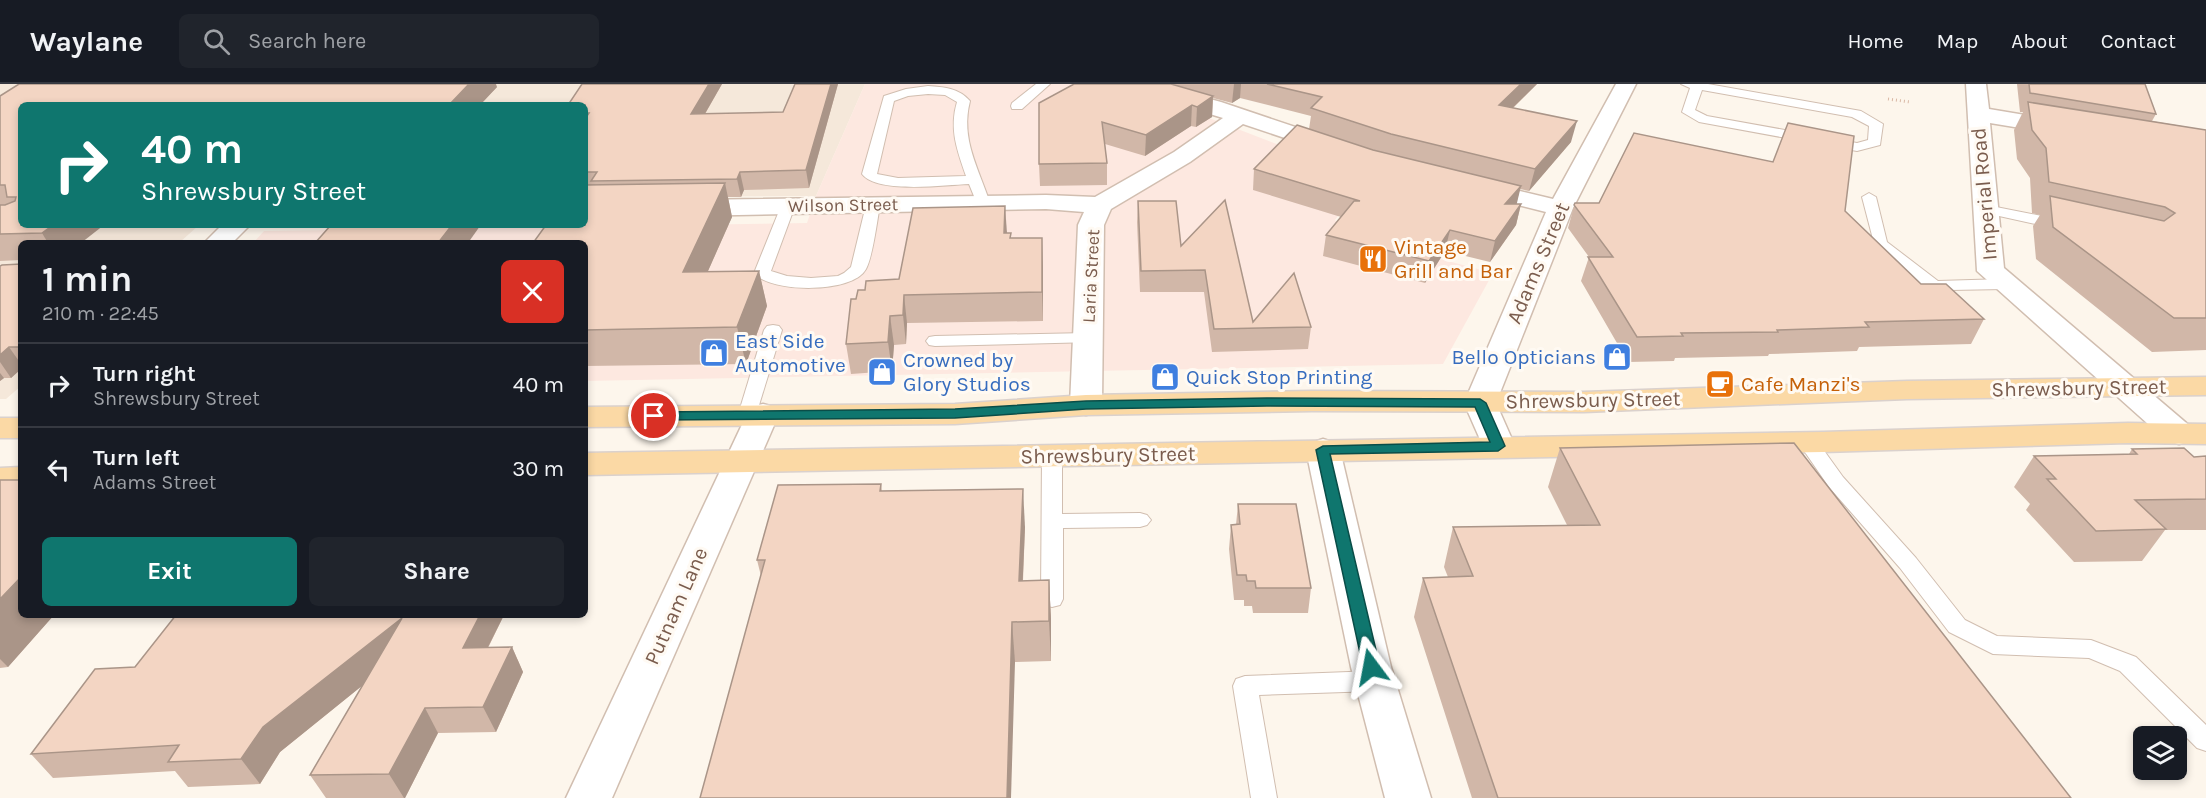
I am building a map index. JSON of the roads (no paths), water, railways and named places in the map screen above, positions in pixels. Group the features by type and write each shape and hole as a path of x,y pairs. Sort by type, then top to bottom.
{"main road":[{"name":"Shrewsbury Street","path":"588,417 955,414 1086,405 1312,402 1480,403 1907,390 2206,386"},
{"name":"Shrewsbury Street","path":"588,464 2193,434"},
{"path":"0,479 18,478"}],"street":[{"path":"1131,84 1240,116 1358,156"},
{"name":"Adams Street","path":"1480,403 1560,208 1626,84"},
{"name":"Imperial Road","path":"1976,84 1991,271 2128,387 2193,434"},
{"path":"1978,114 2089,133"},
{"name":"Laria Street","path":"1086,405 1091,225 1100,205 1182,157 1240,116"},
{"path":"1458,183 1560,208"},
{"name":"Wilson Street","path":"668,208 873,205 980,192 1046,202 1100,205"},
{"path":"220,240 234,228"},
{"path":"1480,403 1498,446"},
{"name":"Putnam Lane","path":"589,798 741,462 755,414"},
{"path":"1323,450 1375,681 1408,798"}],"lane":[{"path":"1017,106 1044,84"},
{"path":"1692,85 1856,114 1876,124 1875,142 1857,147 1704,119 1688,112 1692,85"},
{"path":"935,91 958,95 964,101 959,125 980,192 873,178 869,174 888,99 906,92 935,91"},
{"path":"1869,197 1880,244 1961,307"},
{"path":"788,206 762,273 768,278 781,281 839,281 852,276 859,268 873,205"},
{"path":"1986,209 2076,228"},
{"path":"1934,286 2006,284"},
{"path":"755,414 773,330"},
{"path":"935,341 1088,338"},
{"path":"1808,442 1836,482 1908,563 1957,627 1993,645 2091,649 2128,664 2206,741"},
{"path":"1052,456 1052,599"},
{"path":"1052,520 1140,520"},
{"path":"1264,798 1245,686 1375,681"}],"place":[{"name":"Vintage Grill and Bar","path":"1373,259"},
{"name":"East Side Automotive","path":"714,353"},
{"name":"Bello Opticians","path":"1617,357"},
{"name":"Crowned by Glory Studios","path":"882,372"},
{"name":"Quick Stop Printing","path":"1165,377"},
{"name":"Cafe Manzi's","path":"1720,384"}]}
